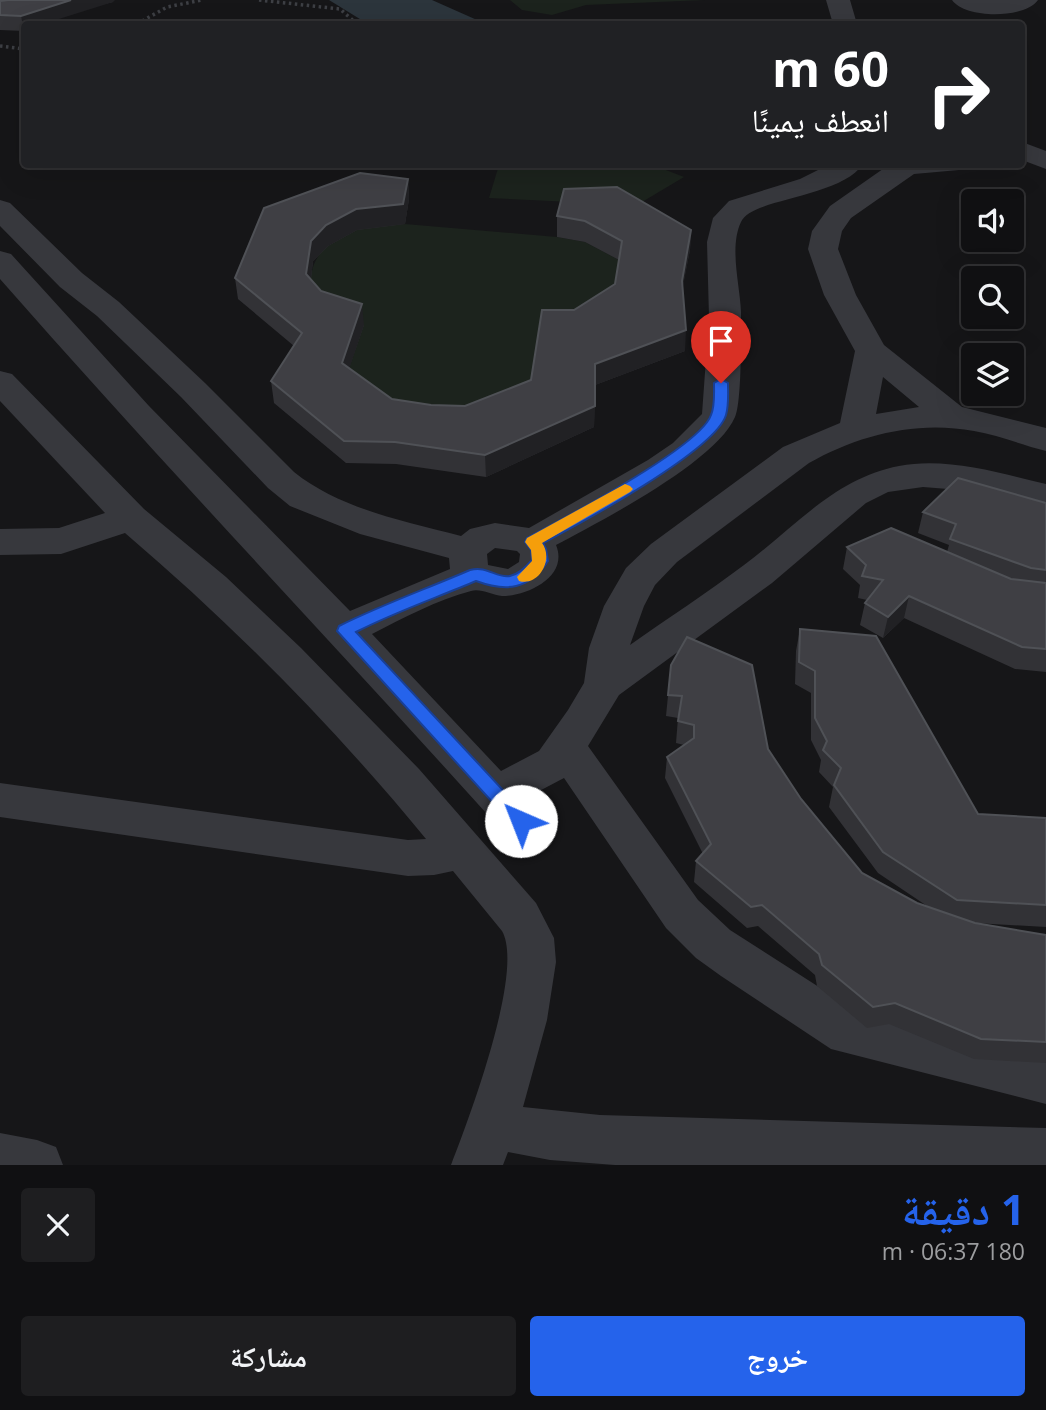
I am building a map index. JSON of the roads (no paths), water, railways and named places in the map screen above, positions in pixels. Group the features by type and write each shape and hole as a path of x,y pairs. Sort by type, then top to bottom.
{"street":[{"path":"838,0 844,21"},
{"path":"964,0 989,8 1005,8 1026,0"},
{"path":"1025,151 1046,161"},
{"path":"1025,162 1046,161"},
{"path":"0,209 71,280 108,309 281,480 303,498 473,562 497,583 514,581 528,575 540,561 539,549 533,542 585,514 670,461 713,425 719,416 724,350 725,301 721,253 727,219 740,207 835,174 843,168"},
{"path":"906,168 840,212 827,231 823,249 840,295 871,351 952,417"},
{"path":"0,260 138,414 508,807 554,763 604,684 758,574 870,484 920,474 991,483 1046,496"},
{"path":"856,429 871,351"},
{"path":"0,381 131,518 212,586 287,658 404,781 506,898 531,940 531,974 484,1145 550,1136 600,1140 1046,1153"},
{"path":"604,684 609,648 624,606 640,576 664,553 815,443 856,429 952,417 1046,440"},
{"path":"0,542 61,541 131,518"},
{"path":"345,631 382,612 412,602 473,562"},
{"path":"565,746 682,914 713,944 849,1033 1046,1081"},
{"path":"0,800 408,858 435,857 463,850"},
{"path":"0,1157 37,1165"}]}
